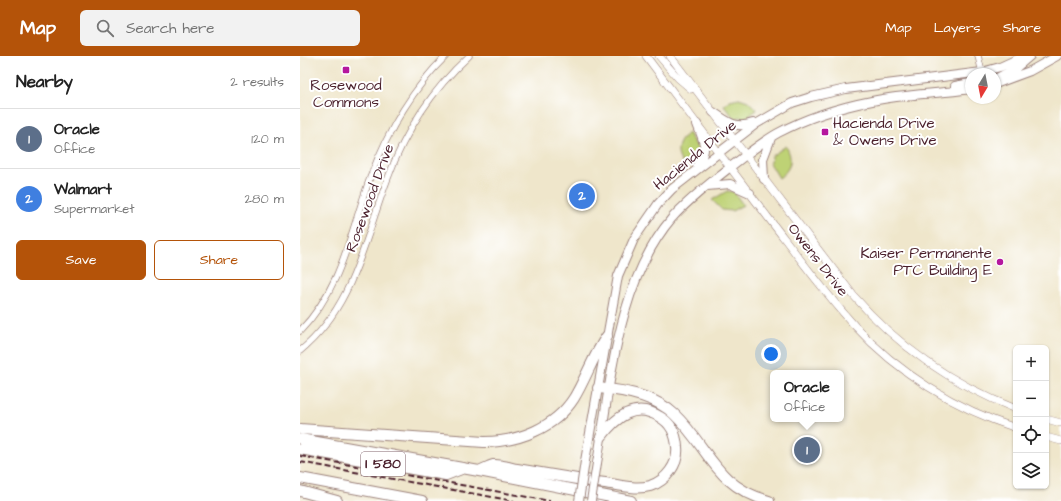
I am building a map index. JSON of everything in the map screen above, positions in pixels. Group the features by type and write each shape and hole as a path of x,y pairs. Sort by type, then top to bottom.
{"highway":[{"path":"300,429 484,442 500,442 527,435 547,424 565,410 573,398 594,354 606,336"},
{"path":"598,388 640,396 665,407 682,423 723,476 736,487 768,501"},
{"path":"479,471 494,465 639,488 659,482 667,475 676,458 678,450 674,432 664,420 651,412 641,411 622,415 615,420 601,437"},
{"name":"I 580","path":"300,439 464,468 631,501"},
{"name":"I 580","path":"300,449 446,475 464,468"},
{"name":"I 580","path":"300,478 422,501"},
{"path":"300,491 337,501"}],"main road":[{"name":"Hacienda Drive","path":"997,68 1024,56"},
{"path":"1001,76 1016,68 1030,56"},
{"path":"1001,82 1030,71 1057,56"},
{"name":"Hacienda Drive","path":"579,501 606,336 618,276 634,239 658,204 694,171 718,152 760,121 792,103 829,92 867,85 965,75"},
{"path":"931,94 942,89 965,84"},
{"name":"Hacienda Drive","path":"591,501 609,389 628,303 641,266 654,243 672,218 706,186 746,155 771,138 793,126 848,107 872,101 965,90"},
{"path":"713,112 738,126 760,121"},
{"path":"694,171 705,151 705,146 697,124"},
{"path":"764,179 763,159 771,138"},
{"path":"706,186 730,184 750,193"}],"street":[{"name":"Rosewood Drive","path":"300,331 314,316 335,282 370,179 388,136 404,107 418,88 446,56"},
{"name":"Rosewood Drive","path":"300,351 326,326 339,308 348,290 388,178 406,137 432,96 469,56"},
{"name":"Owens Drive","path":"646,56 730,168 855,327 906,371 942,395 978,413 1013,427"},
{"path":"659,56 678,78 702,98"},
{"name":"Owens Drive","path":"670,56 853,295 885,329 920,358 954,380 1013,408"},
{"path":"978,56 980,68"},
{"path":"1049,420 1061,423"},
{"path":"1049,438 1061,440"}],"green space":[{"path":"739,98 748,101 757,110 744,119 739,117 737,119 734,118 724,105 730,100"},
{"path":"688,133 698,148 696,156 684,165 679,157 678,148 681,140"},
{"path":"786,146 790,155 790,163 787,171 779,178 770,163 772,158 770,157"},
{"path":"727,191 734,192 743,205 732,211 722,210 712,200"}],"railway":[{"path":"300,456 550,501"},
{"path":"300,462 514,501"}],"place":[{"name":"Rosewood Commons","path":"346,70"},
{"name":"Hacienda Drive & Owens Drive","path":"825,132"},
{"name":"Walmart","path":"582,196"},
{"name":"Kaiser Permanente PTC Building E","path":"1000,262"},
{"name":"Oracle","path":"807,450"}]}
